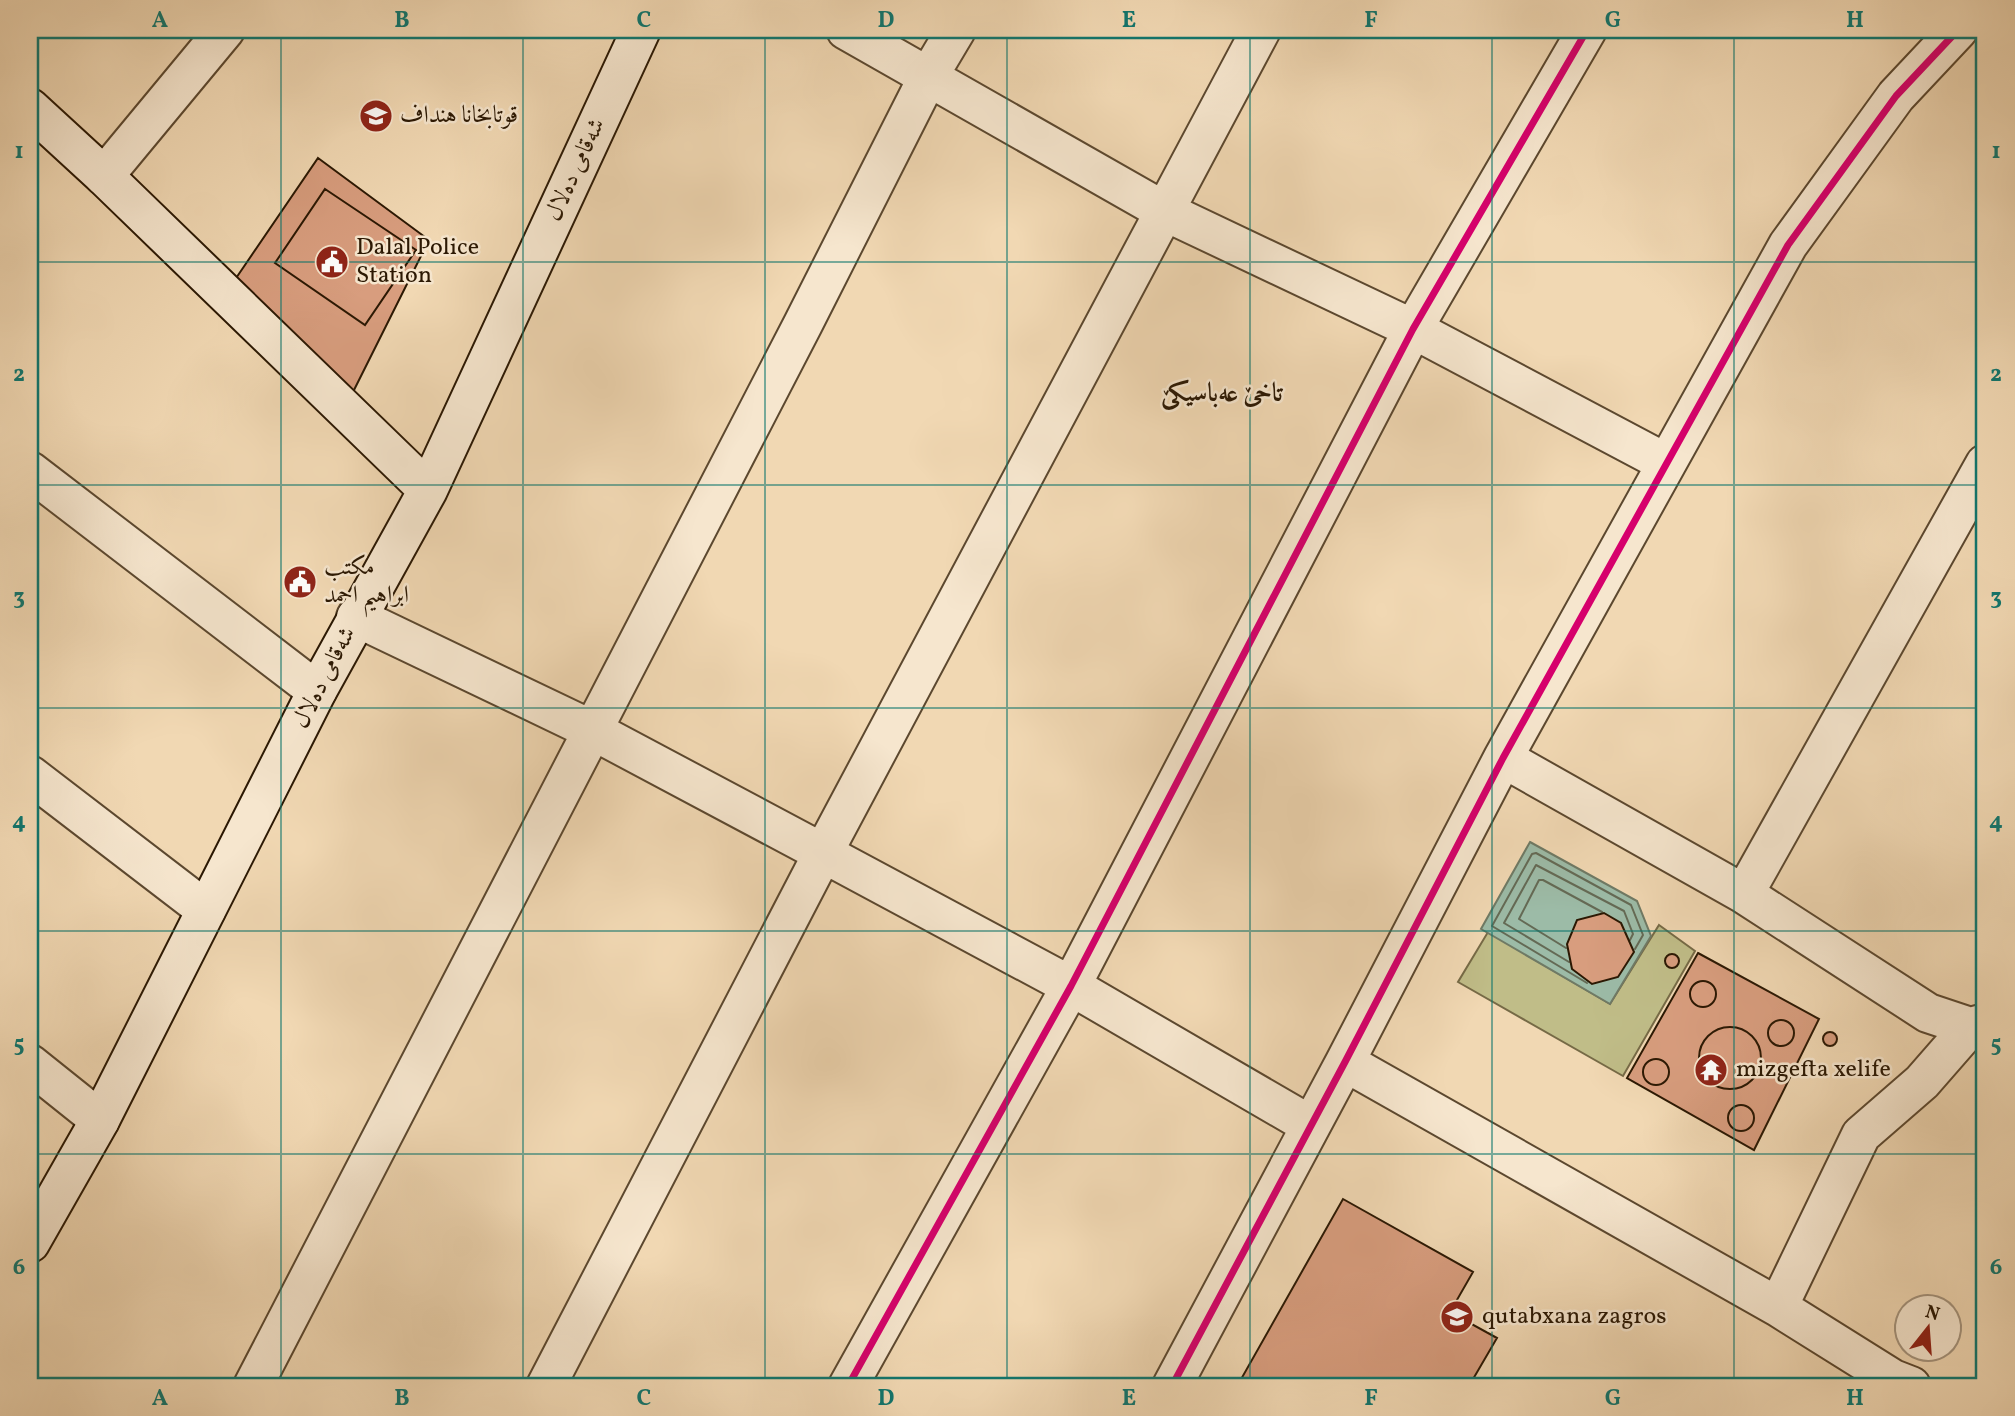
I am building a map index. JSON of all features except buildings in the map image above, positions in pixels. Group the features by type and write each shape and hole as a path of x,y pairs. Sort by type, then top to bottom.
{"street":[{"path":"104,176 225,30"},
{"name":"شەقامی دەلال","path":"30,1243 100,1120 317,691 428,490 641,30"},
{"path":"846,30 1164,211 1413,329 1666,463"},
{"path":"253,1386 803,324 928,77 956,30"},
{"path":"546,1386 823,853 1261,30"},
{"path":"848,1386 1071,986 1413,329 1587,30"},
{"path":"1172,1386 1503,758 1788,245 1896,96 1958,30"},
{"path":"30,108 104,176 428,490"},
{"path":"1744,894 1985,464"},
{"path":"30,471 317,691"},
{"path":"356,617 592,730 823,853 1071,986 1310,1125"},
{"path":"1503,758 1744,894 1928,1013 1978,1025"},
{"path":"30,775 206,910"},
{"path":"1778,1307 1861,1135 1922,1082 1978,1025"},
{"path":"1345,1062 1778,1307 1894,1379 1911,1386"},
{"path":"30,1064 100,1120"}],"shaded area":[{"path":"1659,925 1695,951 1623,1076 1458,982 1488,932 1610,1004"}],"water":[{"path":"1530,842 1637,901 1651,936 1610,1004 1481,929"}],"cycle path":[{"path":"848,1386 1071,986 1413,329 1587,30"},
{"path":"1172,1386 1503,758 1788,245 1896,96 1958,30"}],"place":[{"name":"قوتابخانا هنداف","path":"376,116"},
{"name":"Dalal Police Station","path":"332,262"},
{"name":"مكتب ابراهيم احمد","path":"300,582"},
{"name":"mizgefta xelife","path":"1711,1070"},
{"name":"qutabxana zagros","path":"1457,1317"}],"district":[{"name":"تاخێ عه‌باسيكێ","path":"1222,394"}]}
